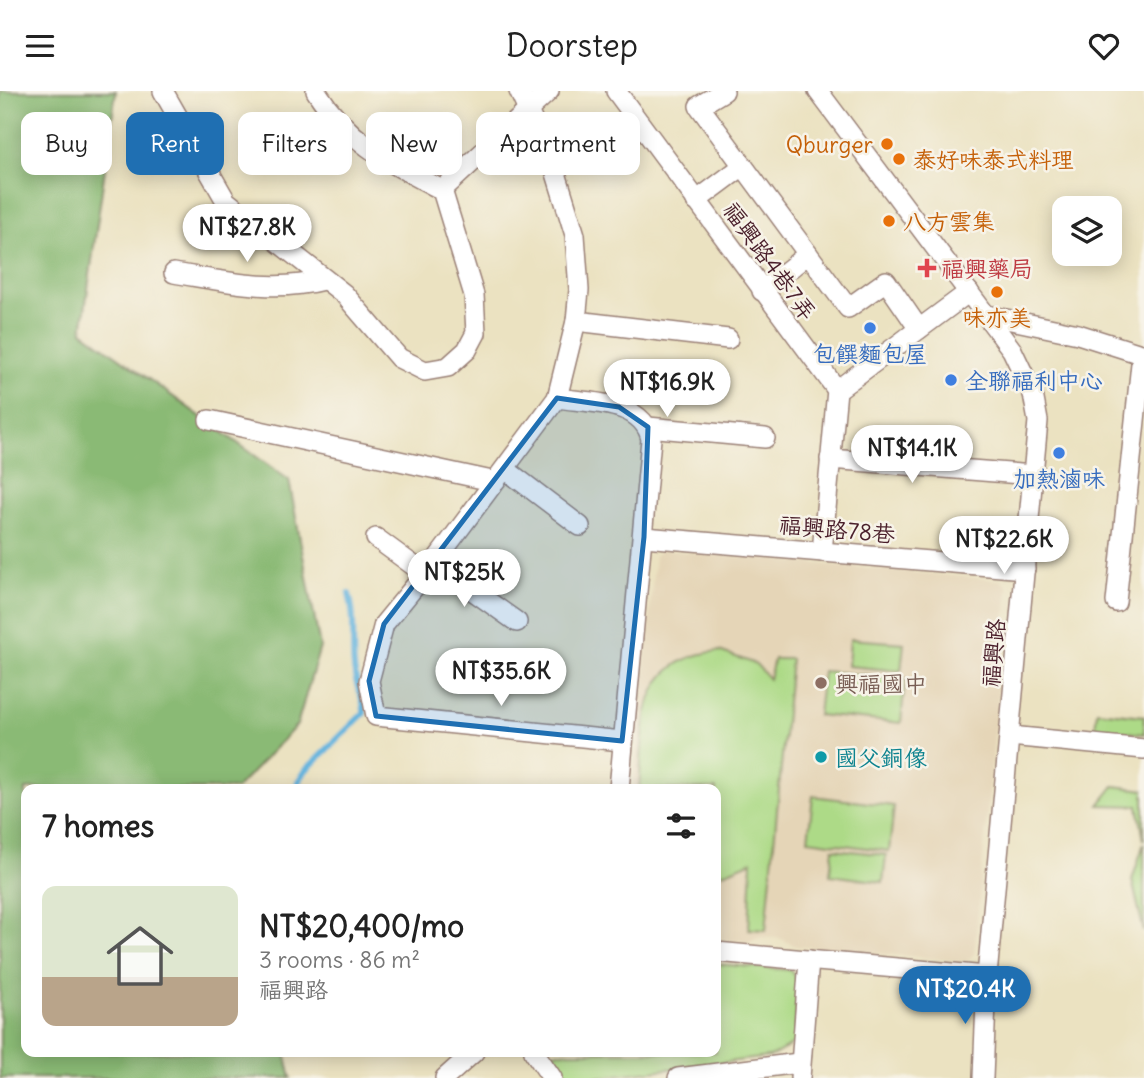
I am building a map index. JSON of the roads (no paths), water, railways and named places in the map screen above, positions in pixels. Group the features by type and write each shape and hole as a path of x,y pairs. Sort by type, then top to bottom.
{"street":[{"path":"163,91 226,201 344,294 399,358 425,371 448,367 467,350 475,333 475,318 474,295 442,190 356,140 334,119 316,91"},
{"path":"442,190 524,100 549,91"},
{"name":"福興路4巷7弄","path":"616,91 837,390"},
{"path":"724,91 699,106 848,308 886,281 919,329"},
{"name":"福興路","path":"818,91 1012,350 1033,394 1038,421 987,976 983,1078"},
{"path":"524,100 555,170 575,235 579,290 576,321 557,398 429,569 384,624 377,642 369,681 376,716 622,741"},
{"path":"696,201 743,166"},
{"path":"762,291 808,254"},
{"path":"174,273 266,287 296,287 323,280"},
{"path":"822,552 837,390 969,292"},
{"path":"986,315 1078,334 1143,354 1116,602"},
{"path":"576,321 728,339"},
{"path":"557,398 618,407 635,413 648,427 651,439 619,784"},
{"path":"209,420 499,475 580,526"},
{"path":"648,427 765,438"},
{"path":"830,459 1034,475"},
{"name":"福興路78巷","path":"644,537 1025,569"},
{"path":"376,538 517,622"},
{"path":"1010,736 1144,749"},
{"path":"721,952 987,976"},
{"path":"678,1078 799,1071 810,960"},
{"path":"444,1078 468,1057"},
{"path":"537,1057 552,1078"}],"waterway":[{"path":"297,784 306,770 364,713 355,675 353,617 349,594"}],"place":[{"name":"Qburger","path":"887,144"},
{"name":"泰好味泰式料理","path":"899,159"},
{"name":"八方雲集","path":"889,221"},
{"name":"福興藥局","path":"927,268"},
{"name":"味亦美","path":"997,292"},
{"name":"包饌麵包屋","path":"870,328"},
{"name":"全聯福利中心","path":"951,380"},
{"name":"加熱滷味","path":"1059,453"},
{"name":"興福國中","path":"821,683"},
{"name":"國父銅像","path":"821,757"}]}
